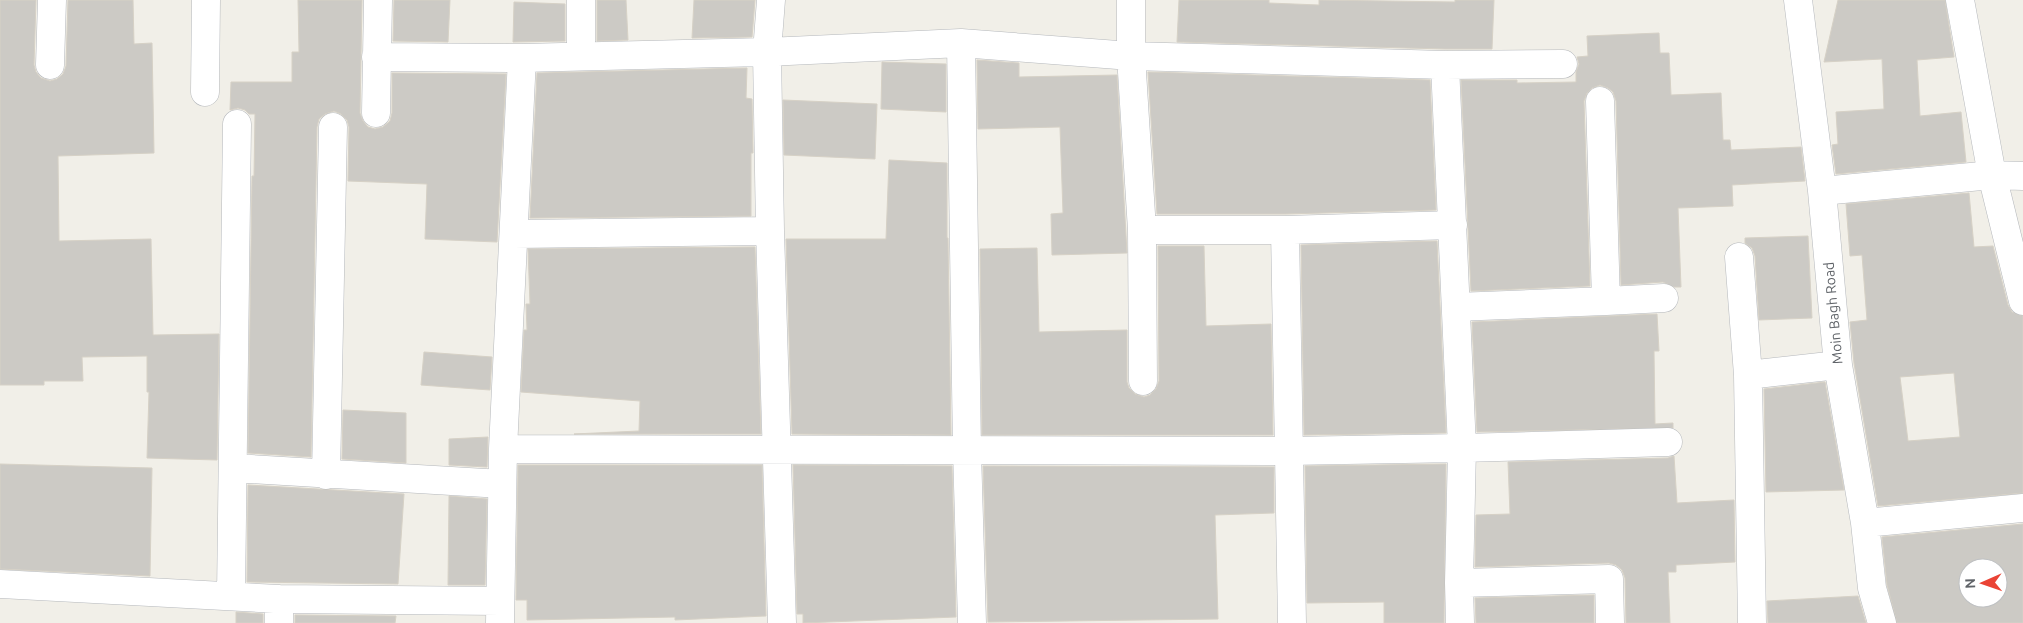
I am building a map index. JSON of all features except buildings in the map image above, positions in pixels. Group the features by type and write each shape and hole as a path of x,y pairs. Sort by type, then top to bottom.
{"street":[{"path":"50,65 52,0"},
{"path":"205,92 206,0"},
{"path":"376,113 378,0"},
{"path":"581,0 581,56"},
{"path":"771,0 767,52 770,232 782,623"},
{"path":"1131,0 1131,56 1142,230 1143,381"},
{"name":"Moin Bagh Road","path":"1798,0 1822,191 1838,365 1865,523 1872,588 1882,623"},
{"path":"1960,0 1992,175 2023,301"},
{"path":"376,58 522,58 767,52 961,43 1131,56 1445,65 1562,64"},
{"path":"961,43 967,451 972,623"},
{"path":"0,584 231,596 279,611 500,612 503,449 522,58"},
{"path":"1445,65 1462,448 1458,583 1460,623"},
{"path":"1600,101 1606,301"},
{"path":"231,596 237,124"},
{"path":"326,475 333,127"},
{"path":"1822,191 1992,175 2023,176"},
{"path":"1142,230 1285,230 1453,225"},
{"path":"1285,230 1292,623"},
{"path":"514,234 770,232"},
{"path":"1739,257 1748,375 1752,623"},
{"path":"1456,307 1664,298"},
{"path":"1748,375 1838,365"},
{"path":"503,449 1288,450 1462,448 1668,442"},
{"path":"233,468 502,484"},
{"path":"1865,523 2023,508"},
{"path":"1458,583 1609,579 1610,623"}]}
